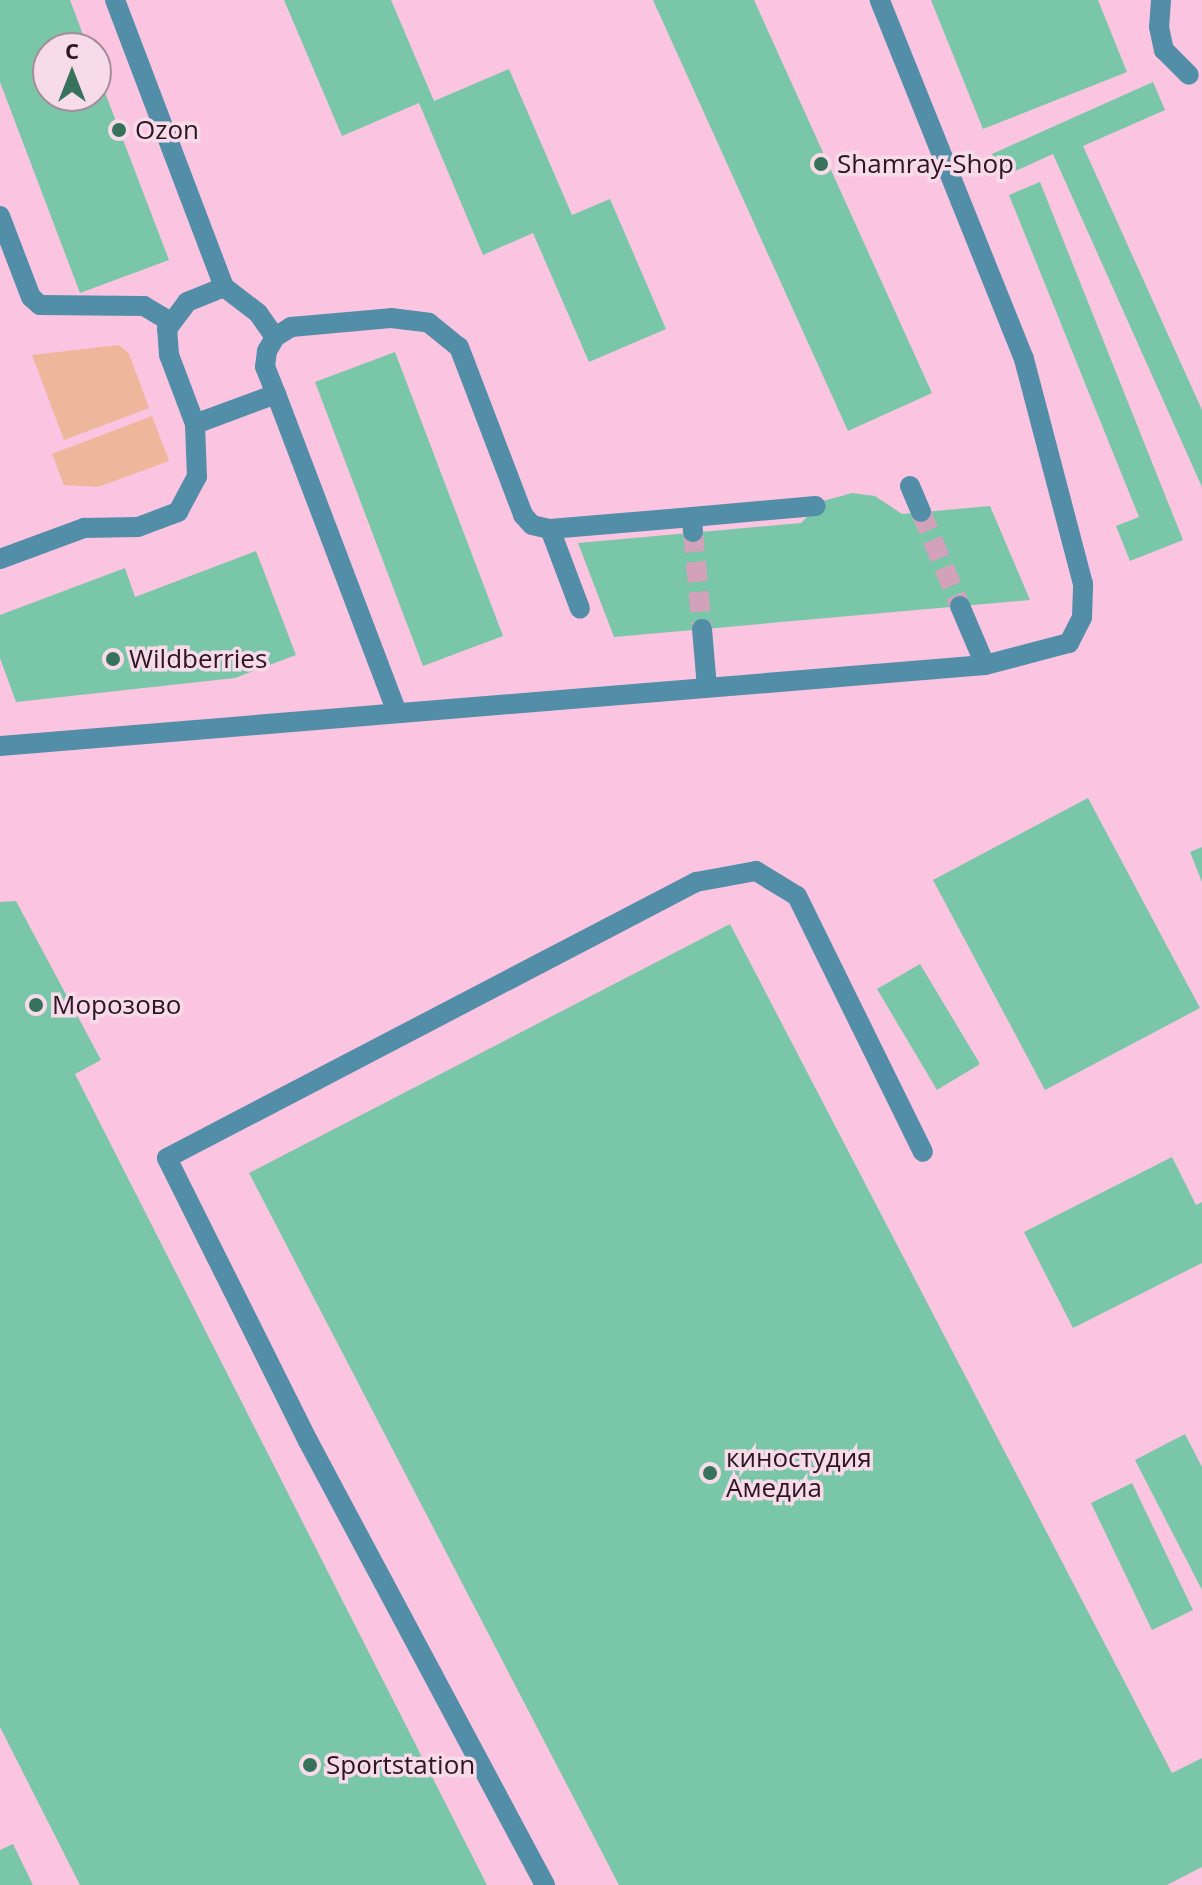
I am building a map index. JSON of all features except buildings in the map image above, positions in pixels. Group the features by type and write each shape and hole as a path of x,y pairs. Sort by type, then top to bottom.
{"street":[{"path":"115,0 224,287 258,313 275,337"},
{"path":"0,746 985,665 1069,643 1082,617 1083,584 1024,359 880,0"},
{"path":"1161,0 1159,27 1164,50 1189,75"},
{"path":"0,216 31,297 40,305 144,306 169,321"},
{"path":"0,559 84,528 138,527 178,512 197,477 195,424 166,345 169,321 187,302 224,287"},
{"path":"397,713 265,367 275,337 302,325 391,318 413,319 442,330 459,347 523,515 532,525 550,529 692,525 816,506"},
{"path":"195,424 238,416 276,394"},
{"path":"910,486 921,512"},
{"path":"550,529 580,609"},
{"path":"960,606 985,665"},
{"path":"702,629 707,687"},
{"path":"545,1885 308,1441 167,1158 696,882 756,871 797,896 923,1152"}],"shaded area":[{"path":"119,345 129,354 149,408 64,440 32,355"},
{"path":"152,416 169,461 98,487 64,485 52,454"}],"tunnel":[{"path":"921,512 960,606"},
{"path":"693,532 702,629"}],"place":[{"name":"Ozon","path":"119,130"},
{"name":"Shamray-Shop","path":"821,164"},
{"name":"Wildberries","path":"113,659"},
{"name":"Морозово","path":"36,1005"},
{"name":"киностудия Амедиа","path":"710,1473"},
{"name":"Sportstation","path":"310,1765"}]}
